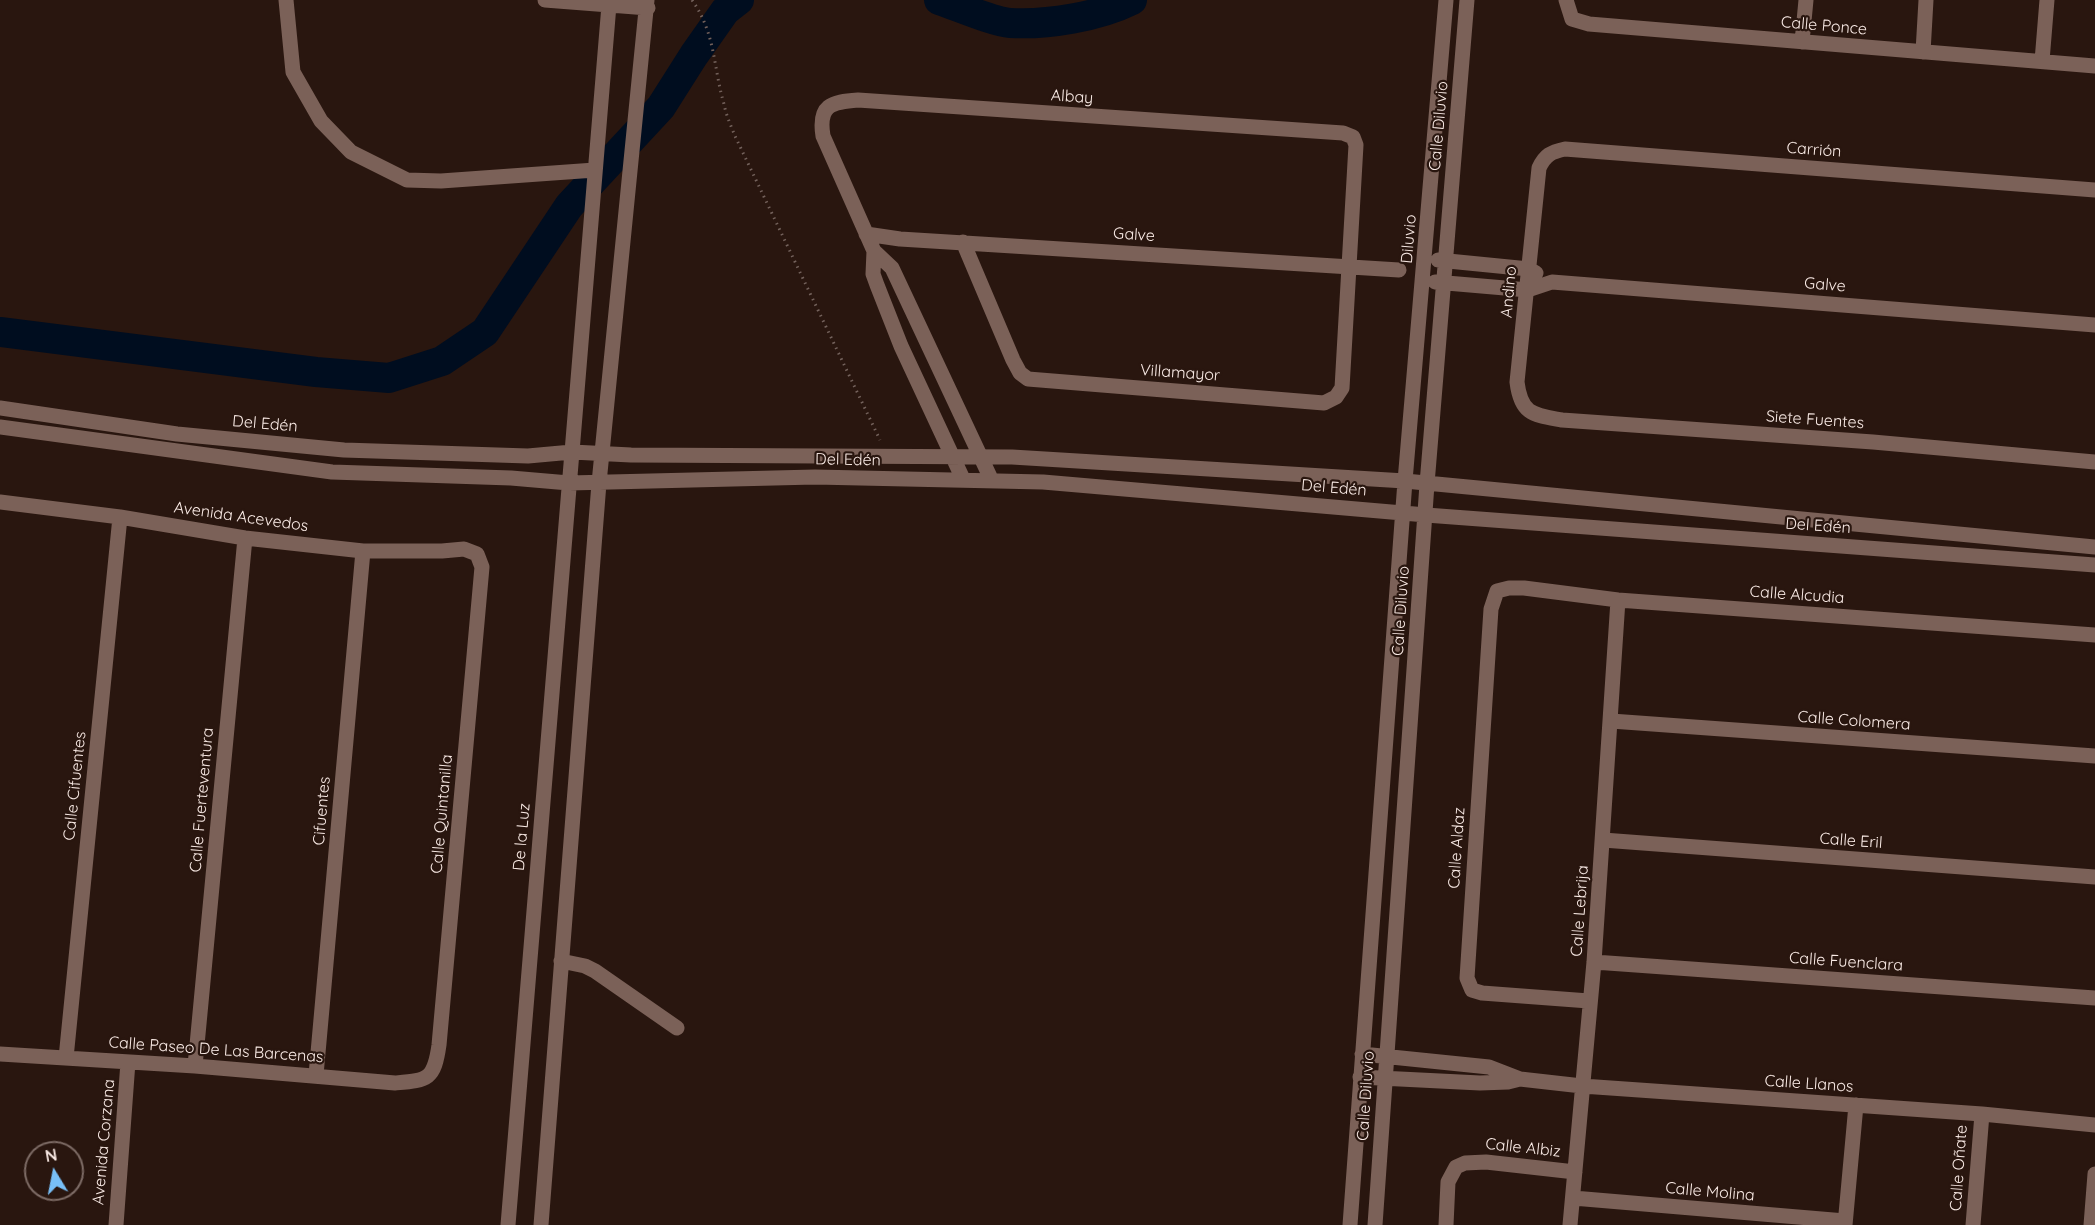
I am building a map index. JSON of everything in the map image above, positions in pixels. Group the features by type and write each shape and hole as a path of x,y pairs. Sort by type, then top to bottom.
{"street":[{"path":"286,0 293,72 321,121 351,152 407,180 441,181 595,170"},
{"path":"540,1225 601,454 648,4 545,0"},
{"name":"Diluvio","path":"1350,1225 1405,481 1446,0"},
{"name":"Calle Diluvio","path":"1374,1225 1427,484 1467,0"},
{"name":"Calle Ponce","path":"1566,0 1572,19 1589,24 2095,66"},
{"path":"1802,42 1806,0"},
{"path":"1923,52 1926,0"},
{"path":"2042,61 2047,0"},
{"name":"De la Luz","path":"508,1225 610,2"},
{"name":"Albay","path":"992,480 892,268 874,251 823,136 821,124 825,111 830,105 841,102 882,102 1343,133 1353,137 1356,145 1349,261"},
{"name":"Carrión","path":"1539,168 1549,153 1565,149 2095,190"},
{"name":"Andino","path":"1532,415 1521,402 1517,382 1539,168"},
{"name":"Galve","path":"866,234 963,242 1349,261 1399,270"},
{"name":"Villamayor","path":"963,242 1013,360 1020,373 1028,379 1324,403 1336,397 1342,388 1349,261"},
{"name":"Albay","path":"874,251 873,274 877,285 902,346 963,479"},
{"path":"1425,259 1529,269 1552,282"},
{"path":"1423,281 1528,290 1552,282"},
{"name":"Galve","path":"1552,282 2095,325"},
{"name":"Del Edén","path":"0,408 177,434 332,448 528,456 572,452 981,457 1405,481 2095,547"},
{"name":"Siete Fuentes","path":"1532,415 1562,420 1873,442 2095,462"},
{"name":"Del Edén","path":"0,427 332,472 511,478 569,483 815,477 1043,482 1426,515 2095,565"},
{"name":"Avenida Acevedos","path":"0,502 120,517 245,538 363,551 464,549 477,554"},
{"name":"Calle Cifuentes","path":"66,1058 120,517"},
{"name":"Calle Fuerteventura","path":"195,1066 245,538"},
{"name":"Cifuentes","path":"316,1075 363,551"},
{"name":"Calle Quintanilla","path":"429,1076 434,1068 439,1045 482,567 477,554"},
{"name":"Calle Alcudia","path":"1497,591 1524,588 1618,600 2095,635"},
{"name":"Calle Aldaz","path":"1497,591 1491,609 1467,978 1472,990 1482,993 1589,1001"},
{"name":"Calle Lebrija","path":"1570,1225 1594,962 1618,600"},
{"name":"Calle Colomera","path":"1611,721 2095,756"},
{"name":"Calle Eril","path":"1603,840 2095,877"},
{"path":"561,961 585,966 595,971 677,1028"},
{"name":"Calle Fuenclara","path":"1594,962 2095,998"},
{"name":"Calle Paseo De Las Barcenas","path":"0,1054 195,1066 395,1083 416,1081 429,1076"},
{"path":"1362,1054 1489,1067 1520,1079"},
{"name":"Avenida Corzana","path":"116,1225 129,1062"},
{"path":"1360,1077 1480,1083 1520,1079"},
{"name":"Calle Llanos","path":"1520,1079 1582,1086 1982,1114 2095,1125"},
{"path":"1845,1223 1856,1105"},
{"name":"Calle Oñate","path":"1973,1225 1982,1114"},
{"name":"Calle Albiz","path":"1446,1225 1448,1182 1456,1167 1465,1162 1486,1162 1575,1172"},
{"path":"2091,1225 2095,1174"},
{"name":"Calle Molina","path":"1573,1198 1845,1223"}],"path":[{"path":"692,0 704,19 713,44 723,103 735,136 888,456"}],"waterway":[{"path":"0,332 316,372 389,378 442,361 485,332 569,206 661,107 725,11 739,0"},
{"path":"939,0 1010,23 1072,19 1104,11 1132,0"}]}
